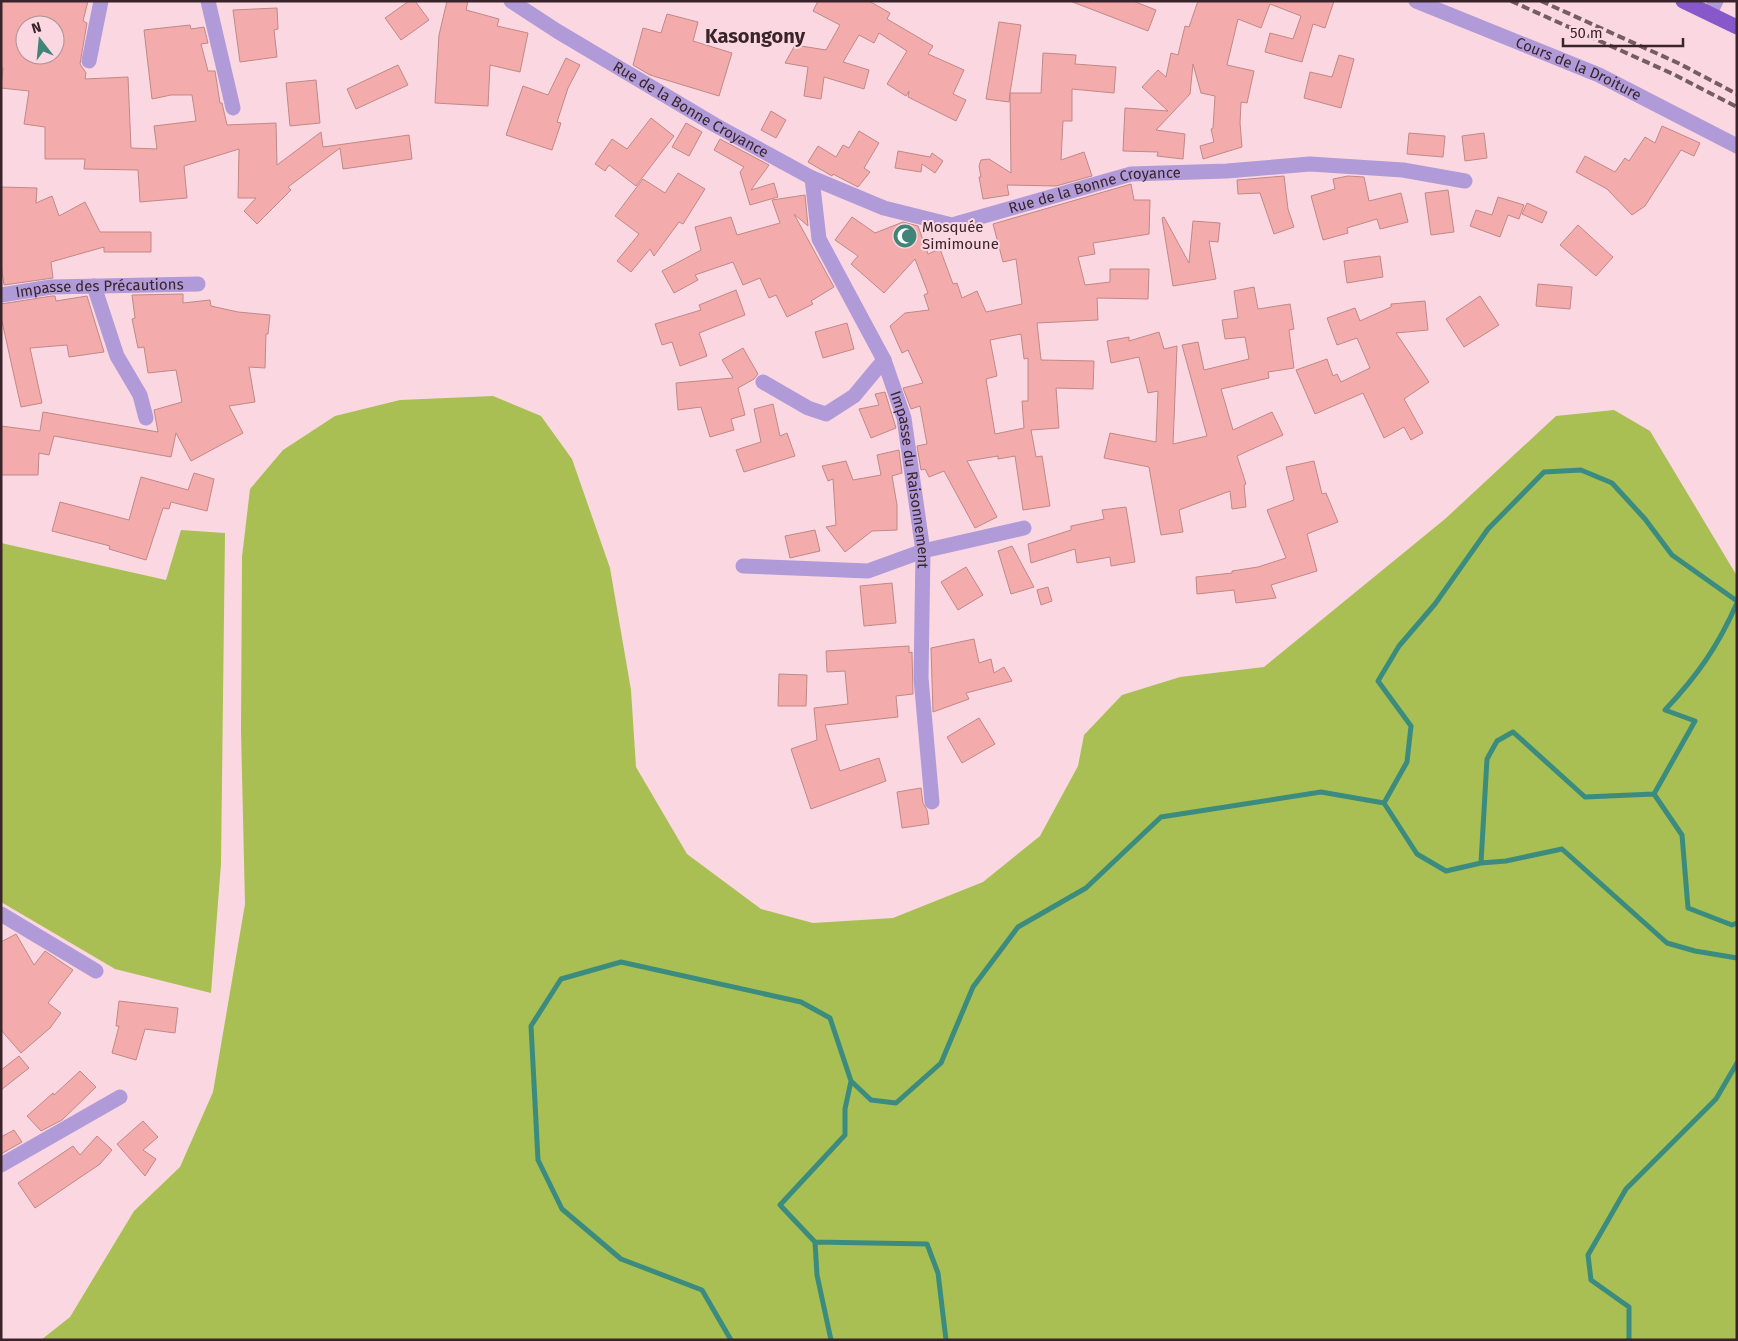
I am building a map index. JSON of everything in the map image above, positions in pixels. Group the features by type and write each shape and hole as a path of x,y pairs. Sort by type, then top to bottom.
{"main road":[{"path":"1683,1 1713,7 1737,27"}],"street":[{"path":"89,61 101,1"},
{"path":"208,1 233,108"},
{"name":"Rue de la Bonne Croyance","path":"511,1 557,31 715,125 812,178 884,208 952,225 1131,174 1310,164 1403,170 1465,181"},
{"name":"Cours de la Droiture","path":"1416,1 1599,75 1737,146"},
{"name":"Impasse du Raisonnement","path":"812,178 819,239 884,360 904,418 922,552 921,678 932,802"},
{"name":"Impasse des Précautions","path":"1,295 51,287 198,284"},
{"path":"94,286 117,356 140,395 146,418"},
{"path":"763,382 808,408 826,414 854,396 884,360"},
{"path":"743,566 868,571 922,552 1024,528"},
{"path":"1,914 96,971"},
{"path":"1,1165 120,1097"}],"green space":[{"path":"493,396 541,416 572,459 610,568 631,690 636,767 687,854 761,909 813,923 893,918 983,882 1040,836 1078,766 1084,735 1122,695 1180,677 1264,667 1445,519 1556,416 1614,410 1650,431 1737,576 1737,1340 41,1340 70,1317 134,1211 180,1167 213,1092 245,904 241,731 242,557 250,489 283,450 335,416 400,400"},
{"path":"181,530 225,533 221,864 211,993 115,969 1,902 1,543 166,580"}],"building":[{"path":"1,1 88,1 83,21 87,23 80,64 86,73 85,79 128,77 131,148 157,149 154,126 196,121 192,95 171,95 152,99 144,30 190,25 191,29 204,27 208,43 201,44 208,71 215,71 220,103 222,103 227,125 276,123 277,165 321,132 323,147 409,135 412,159 343,169 340,148 288,187 291,190 257,224 244,211 256,198 238,198 239,149 184,166 187,198 140,202 138,170 84,169 85,159 45,159 45,127 24,124 29,91 1,88 3,68 1,68"},
{"path":"409,1 415,1 429,20 401,40 385,18"},
{"path":"447,1 468,1 466,10 499,19 497,26 528,33 520,72 490,65 488,106 435,103 439,35"},
{"path":"818,1 869,1 890,13 887,19 933,46 928,54 964,70 953,94 966,100 956,121 908,97 909,91 906,96 887,84 907,51 879,33 874,43 859,35 843,62 869,70 864,89 824,77 821,99 804,96 808,67 785,63 795,45 826,50 840,25 813,11"},
{"path":"1070,1 1133,1 1156,10 1148,31"},
{"path":"1198,1 1334,1 1325,28 1313,24 1302,62 1265,52 1270,33 1293,39 1301,16 1270,4 1261,28 1238,19 1227,65 1254,71 1247,103 1241,102 1242,147 1203,159 1200,146 1214,142 1211,129 1213,128 1215,96 1201,93 1193,64 1190,94 1156,130 1185,134 1183,159 1157,156 1158,152 1123,151 1125,108 1168,111 1142,87 1158,70 1166,77 1171,53 1178,55 1185,26 1189,27"},
{"path":"277,8 278,29 274,30 277,57 240,62 233,10"},
{"path":"667,14 698,22 693,41 732,53 719,96 650,75 633,65 643,28 661,33"},
{"path":"999,22 1021,25 1009,102 986,99"},
{"path":"1043,53 1076,55 1075,64 1116,67 1114,93 1072,89 1072,121 1063,121 1061,160 1084,152 1092,176 1056,186 1007,185 1009,195 983,199 979,177 981,177 979,166 981,160 989,159 1011,173 1010,93 1041,93"},
{"path":"1339,55 1354,59 1341,108 1304,98 1310,72 1332,77"},
{"path":"566,58 580,65 568,88 557,122 561,123 552,150 506,135 523,86 548,95"},
{"path":"398,65 408,85 356,109 347,89"},
{"path":"316,80 320,123 290,126 286,83"},
{"path":"771,111 786,120 776,138 761,130"},
{"path":"651,118 674,136 636,186 609,165 605,171 595,164 612,139 627,149"},
{"path":"686,123 702,132 689,156 672,147"},
{"path":"1662,126 1700,143 1694,156 1681,150 1645,206 1632,215 1607,189 1576,172 1585,156 1615,172 1625,158 1629,161 1645,137 1655,143"},
{"path":"859,131 879,143 864,168 870,172 858,187 833,174 832,176 808,162 818,146 836,157 843,145 849,148"},
{"path":"1409,133 1445,136 1443,157 1407,154"},
{"path":"1484,133 1487,158 1465,161 1462,136"},
{"path":"720,139 769,165 751,190 774,183 778,197 750,205 740,172 744,167 714,150"},
{"path":"898,151 930,157 932,153 943,161 935,173 922,164 921,172 895,168"},
{"path":"678,173 705,189 683,224 679,222 654,256 650,249 631,272 617,261 639,234 615,216 643,179 665,193"},
{"path":"1284,176 1288,209 1294,227 1274,234 1260,193 1238,194 1237,180"},
{"path":"1348,176 1364,177 1369,201 1401,193 1408,222 1380,229 1377,219 1347,228 1348,233 1323,240 1311,196 1335,189 1333,179"},
{"path":"1131,184 1134,200 1150,200 1149,234 1093,243 1095,254 1078,257 1085,285 1110,282 1110,269 1149,269 1148,299 1097,298 1098,320 1037,323 1041,360 1094,361 1093,389 1056,388 1059,428 1031,430 1036,457 1042,456 1050,506 1023,510 1015,456 998,459 998,456 967,461 997,517 975,528 944,471 929,477 925,469 921,470 917,446 927,444 920,406 911,409 903,388 923,383 908,350 902,353 890,326 905,313 929,310 924,295 928,293 915,259 884,293 851,264 858,256 835,240 852,217 875,233 903,222 918,226 928,254 940,249 953,284 957,283 962,298 977,291 986,312 1022,304 1016,259 1003,262 993,224","holes":["1021,334 1024,359 1028,358 1028,401 1022,401 1024,428 995,434 986,379 997,376 990,340"]},
{"path":"1,187 37,188 36,203 52,196 59,216 85,202 100,232 151,232 151,252 104,252 104,247 51,262 53,278 4,285 1,265"},
{"path":"1448,190 1454,232 1431,235 1425,193"},
{"path":"805,195 808,226 794,214 834,287 811,301 813,304 787,317 776,295 769,298 760,278 743,285 733,262 695,275 698,280 674,293 662,271 701,250 695,227 731,217 737,235 780,223 772,200"},
{"path":"1498,197 1524,205 1519,219 1508,215 1500,237 1470,226 1476,210 1492,215"},
{"path":"1527,203 1547,212 1542,223 1522,214"},
{"path":"1164,217 1189,263 1193,221 1220,223 1218,242 1209,241 1216,279 1173,286 1162,218"},
{"path":"1578,225 1613,257 1596,276 1560,245"},
{"path":"1380,256 1383,277 1347,283 1344,261"},
{"path":"1538,284 1572,287 1570,309 1536,306"},
{"path":"1254,287 1258,309 1290,304 1294,329 1289,330 1294,368 1268,372 1269,378 1221,389 1233,430 1272,412 1283,435 1237,456 1246,484 1244,485 1246,507 1232,509 1230,491 1179,510 1183,532 1161,535 1149,467 1104,458 1110,433 1156,442 1158,391 1148,393 1139,357 1111,363 1107,341 1129,337 1129,341 1159,332 1164,349 1177,346 1173,444 1207,436 1182,345 1198,342 1204,370 1249,359 1245,337 1225,339 1222,320 1238,318 1234,291"},
{"path":"736,290 745,315 699,333 707,356 680,366 672,342 662,345 655,324 701,310 699,305"},
{"path":"183,294 183,303 210,300 211,306 238,312 270,315 268,334 266,334 265,368 249,367 255,402 229,406 243,433 191,461 176,433 171,457 54,436 49,455 39,453 38,475 1,475 1,426 40,431 43,412 158,432 154,410 182,402 176,370 148,373 144,347 138,348 132,319 135,318 132,295"},
{"path":"55,296 56,301 87,296 104,352 69,357 67,345 30,348 42,403 21,407 1,317 1,304"},
{"path":"1480,296 1499,325 1464,347 1446,319"},
{"path":"1425,301 1428,330 1396,333 1429,382 1404,399 1423,433 1411,440 1404,427 1384,438 1363,393 1315,414 1296,370 1327,359 1333,376 1337,374 1341,382 1370,368 1357,338 1337,345 1327,318 1355,308 1360,321 1391,307 1391,304"},
{"path":"847,323 854,349 823,358 815,332"},
{"path":"743,348 758,374 754,379 738,388 745,415 731,419 734,430 710,437 701,407 678,410 676,383 733,378 722,360"},
{"path":"885,392 896,428 871,438 859,409 879,405 875,394"},
{"path":"773,404 780,436 787,433 795,456 744,472 736,450 761,442 754,409"},
{"path":"899,450 902,473 892,476 897,505 897,530 872,531 845,552 826,527 836,525 833,479 828,481 822,466 846,461 853,480 881,475 877,455"},
{"path":"1314,461 1322,494 1326,493 1338,522 1307,534 1317,571 1271,585 1276,598 1236,603 1234,590 1197,594 1196,577 1232,573 1232,571 1258,567 1286,558 1267,510 1294,500 1286,467"},
{"path":"194,473 214,479 207,511 171,502 169,509 163,508 146,560 109,549 110,546 52,531 60,502 129,520 141,477 188,490"},
{"path":"1126,507 1135,562 1111,566 1110,557 1077,563 1075,549 1031,563 1028,544 1071,530 1071,526 1104,519 1102,510"},
{"path":"815,530 820,551 790,558 785,536"},
{"path":"1012,546 1034,587 1011,594 998,551"},
{"path":"966,567 983,595 958,610 941,582"},
{"path":"892,583 896,623 864,626 860,586"},
{"path":"1048,587 1052,601 1041,605 1037,590"},
{"path":"974,639 979,663 991,659 994,673 1004,667 1012,681 966,693 969,699 933,712 931,648"},
{"path":"909,646 909,653 912,652 913,694 896,696 898,717 825,725 840,771 879,758 886,781 811,809 791,749 817,740 814,708 848,704 845,671 827,672 826,651"},
{"path":"779,674 807,675 806,706 778,706"},
{"path":"979,718 995,744 962,763 947,737"},
{"path":"921,788 929,824 902,828 897,792"},
{"path":"16,934 34,965 45,951 73,970 48,1003 61,1013 50,1028 21,1053 1,1030 1,942"},
{"path":"119,1001 178,1008 175,1033 145,1029 136,1060 112,1053 119,1026 116,1026"},
{"path":"19,1056 29,1068 1,1090 1,1070"},
{"path":"80,1071 96,1087 62,1120 41,1131 27,1116"},
{"path":"143,1121 158,1137 143,1150 156,1159 145,1176 117,1144"},
{"path":"14,1130 22,1142 1,1154 1,1137"},
{"path":"97,1136 112,1150 100,1164 35,1208 18,1183 73,1146 80,1155"}],"waterway":[{"path":"1384,803 1407,762 1411,726 1378,681 1399,646 1435,604 1488,529 1544,472 1581,470 1612,483 1645,519 1672,555 1737,601"},
{"path":"1654,794 1695,721 1665,710 1688,685 1715,647 1737,603"},
{"path":"731,1340 702,1290 621,1259 562,1209 538,1160 531,1026 561,979 621,962 801,1002 830,1018 851,1081 871,1100 896,1103 941,1063 973,987 1018,927 1086,888 1161,817 1321,792 1384,803 1417,854 1446,871 1481,863 1487,759 1497,741 1513,732 1585,797 1654,794 1682,835 1688,908 1732,925 1737,923"},
{"path":"1481,863 1506,861 1562,849 1667,943 1695,951 1737,958"},
{"path":"1629,1340 1629,1307 1591,1280 1588,1255 1626,1189 1716,1099 1737,1063"},
{"path":"831,1340 817,1275 815,1242 780,1205 845,1135 845,1109 851,1081"},
{"path":"815,1242 927,1244 938,1273 946,1340"}],"railway":[{"path":"1511,1 1673,74 1737,107"},
{"path":"1541,1 1678,63 1737,94"}],"place":[{"name":"Mosquée Simimoune","path":"905,236"}],"district":[{"name":"Kasongony","path":"755,36"}]}
